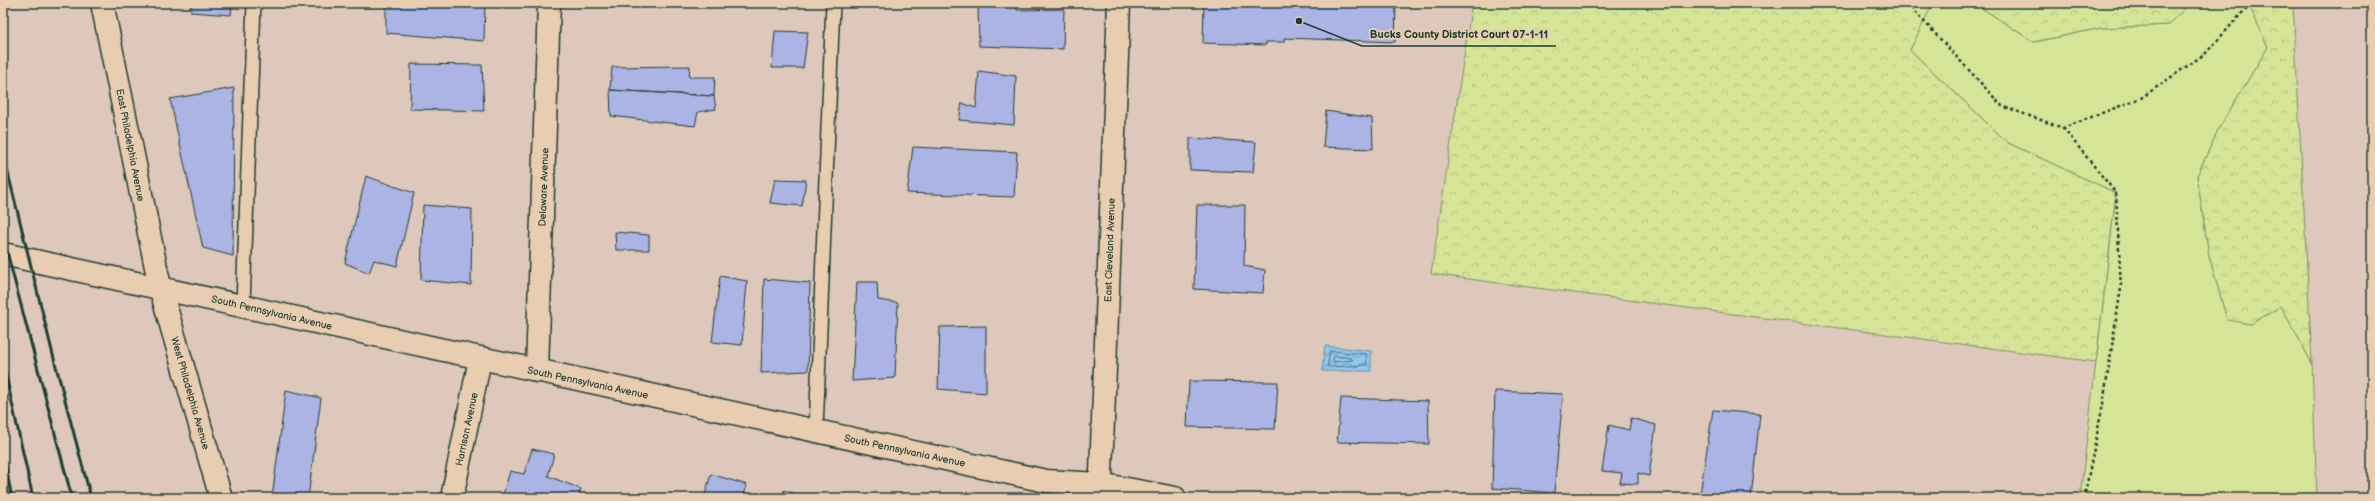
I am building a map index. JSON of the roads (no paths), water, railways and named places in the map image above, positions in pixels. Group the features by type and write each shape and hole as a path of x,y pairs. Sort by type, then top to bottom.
{"main road":[{"name":"East Philadelphia Avenue","path":"102,3 160,287"},
{"name":"Delaware Avenue","path":"538,371 549,3"},
{"name":"East Cleveland Avenue","path":"1100,491 1119,3"},
{"name":"South Pennsylvania Avenue","path":"3,254 243,305 480,359 1046,481 1100,491 1175,498"},
{"name":"West Philadelphia Avenue","path":"160,287 221,498"},
{"name":"Harrison Avenue","path":"452,498 480,359"}],"lane":[{"path":"243,305 254,3"},
{"path":"816,431 833,3"}],"water":[{"path":"1325,346 1371,351 1371,371 1322,371"}],"railway":[{"path":"3,153 53,355 91,498"},
{"path":"3,237 72,498"},
{"path":"3,362 33,498"},
{"path":"3,453 12,498"}],"place":[{"name":"Bucks County District Court 07-1-11","path":"1299,21"}]}
